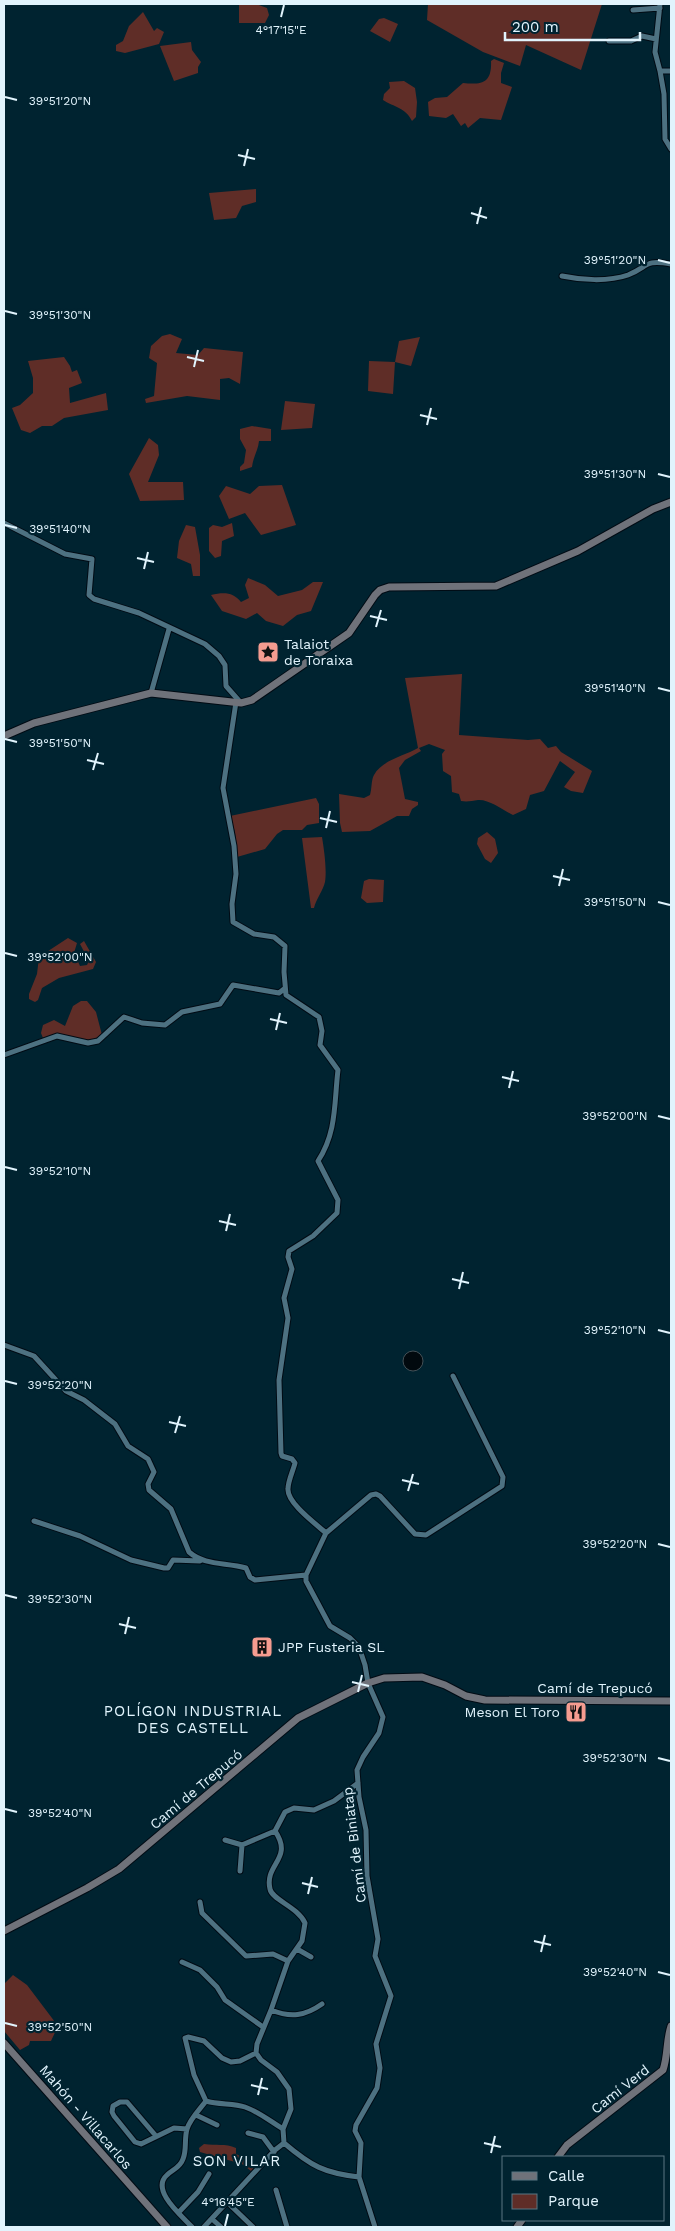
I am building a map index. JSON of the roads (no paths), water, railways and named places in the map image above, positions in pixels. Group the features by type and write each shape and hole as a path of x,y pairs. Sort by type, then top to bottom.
{"main road":[{"path":"4,736 34,723 151,693 239,702 260,696 349,633 380,590 389,586 496,586 578,551 640,516 671,502"},
{"name":"Camí de Trepucó","path":"4,1931 88,1888 119,1868 298,1718 368,1683 384,1678 422,1678 445,1685 466,1696 485,1700 671,1701"},
{"name":"Camí Verd","path":"559,2156 567,2145 663,2070 666,2061 667,2037 671,2026"},
{"name":"Mahón - Villacarlos","path":"4,2043 149,2208"},
{"path":"149,2208 160,2227"},
{"path":"149,2208 167,2227"}],"street":[{"path":"633,10 660,6 655,52 660,71 665,139 671,149"},
{"path":"609,41 631,41 642,36 656,39"},
{"path":"660,71 671,71"},
{"path":"664,123 671,119"},
{"path":"562,276 591,279 614,278 629,275 649,262 671,264"},
{"path":"4,523 64,554 92,558 89,595 94,599 139,613 169,629 205,644 226,665 226,686 239,702 223,788 234,846 236,874 232,904 233,922 254,934 274,937 285,946 284,989 286,995 319,1017 322,1031 320,1045 338,1070 332,1134 328,1146 318,1161 338,1200 339,1206 337,1212 313,1236 289,1251 288,1257 292,1269 284,1298 288,1318 279,1380 281,1453 282,1456 292,1459 295,1463 288,1494 296,1506 326,1533"},
{"path":"151,693 169,629"},
{"path":"4,1055 56,1036 88,1044 98,1041 124,1017 142,1023 165,1025 182,1012 220,1004 233,985 279,992 284,989"},
{"path":"4,1345 34,1356 66,1391 84,1400 115,1424 128,1446 148,1459 154,1472 148,1484 149,1490 153,1496 166,1503 172,1509 189,1552 200,1561"},
{"path":"34,1521 80,1536 131,1560 164,1568 168,1568 173,1560 200,1561 246,1568 250,1577 255,1580 306,1575 326,1533 376,1494 415,1534 420,1536 426,1535 502,1486 503,1477 453,1376"},
{"name":"Camí de Biniatap","path":"306,1575 306,1581 330,1626 350,1638 359,1647 368,1683 383,1717 382,1725 357,1770 366,1830 368,1876 378,1939 375,1956 391,1996 383,2028 376,2044 380,2068 377,2088 356,2125 355,2131 361,2143 360,2177 375,2227"},
{"path":"225,1840 242,1845 275,1831 286,1812 294,1808 314,1810 334,1801 358,1783"},
{"path":"275,1831 282,1841 282,1848 271,1875 269,1887 272,1893 296,1910 305,1923 302,1941 288,1961 272,2010 263,2027 256,2053 240,2061 231,2062 222,2058 204,2041 185,2038 194,2075 206,2100 219,2105 243,2106 261,2114 283,2129"},
{"path":"240,1871 242,1845"},
{"path":"200,1902 202,1913 246,1956 274,1954 288,1961"},
{"path":"297,1949 311,1957"},
{"path":"182,1962 200,1970 217,1987 225,2000 263,2027"},
{"path":"272,2010 297,2016 308,2013 322,2004"},
{"path":"256,2053 261,2060 277,2072 289,2089 291,2109 283,2129 284,2143 306,2162 335,2174 360,2177"},
{"path":"192,2227 163,2194 161,2183 165,2176 174,2171 183,2160 190,2120 196,2115 206,2100"},
{"path":"156,2136 128,2102 120,2102 113,2106 112,2112 114,2116 135,2142 141,2144 174,2128 187,2129"},
{"path":"196,2115 217,2125"},
{"path":"248,2133 262,2137 274,2152"},
{"path":"204,2227 284,2143"},
{"path":"179,2212 198,2192 209,2174"},
{"path":"276,2190 287,2227"},
{"path":"227,2202 253,2227"},
{"path":"212,2219 221,2227"}],"place":[{"name":"Talaiot de Toraixa","path":"268,652"},
{"name":"JPP Fusteria SL","path":"262,1647"},
{"name":"Meson El Toro","path":"576,1712"}],"district":[{"name":"POLÍGON INDUSTRIAL DES CASTELL","path":"193,1720"},
{"name":"SON VILAR","path":"237,2161"}]}
